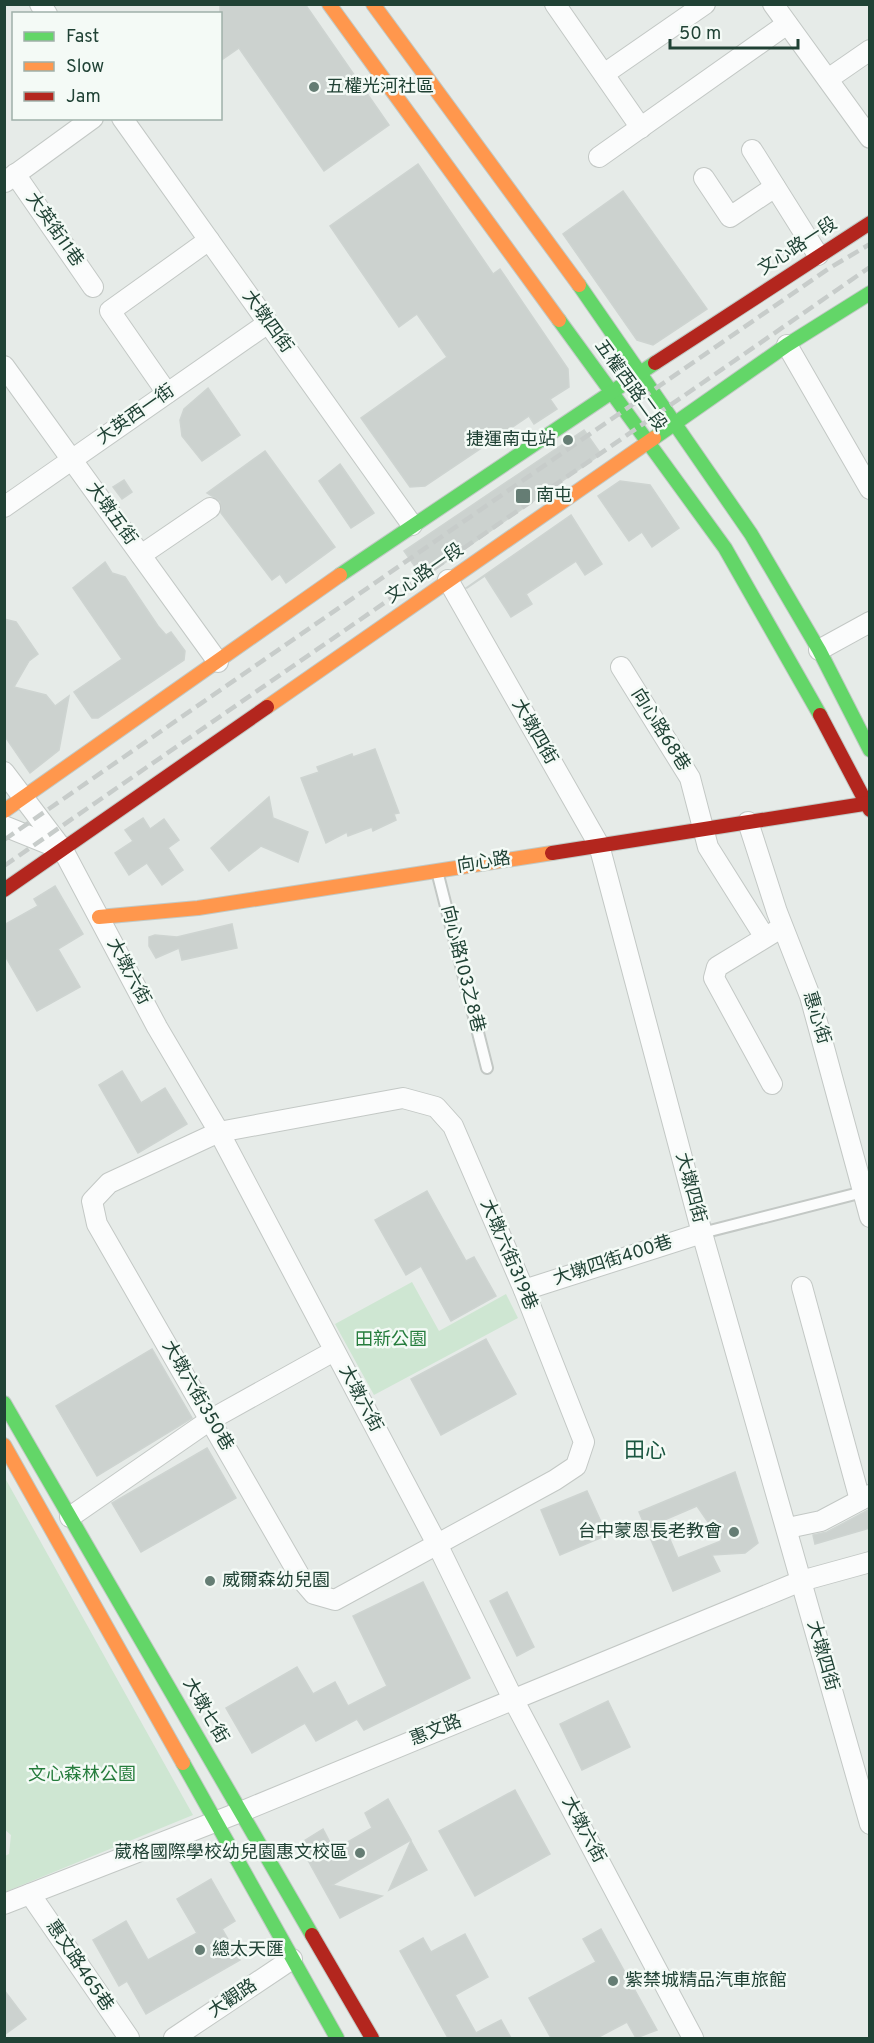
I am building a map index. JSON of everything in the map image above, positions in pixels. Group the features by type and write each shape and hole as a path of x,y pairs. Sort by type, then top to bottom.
{"main road":[{"name":"五權西路二段","path":"329,4 724,548 792,662 868,805"},
{"name":"五權西路二段","path":"373,4 514,193 751,534 819,650 870,750"},
{"name":"文心路一段","path":"4,811 412,525 611,391 818,255 870,224"},
{"name":"文心路一段","path":"4,890 787,345 870,292"},
{"name":"向心路","path":"99,917 198,908 868,805"},
{"name":"大墩七街","path":"4,1403 243,1811 372,2038"},
{"path":"4,1445 337,2038"}],"street":[{"path":"555,4 641,128"},
{"path":"604,74 705,4"},
{"path":"773,4 870,138"},
{"path":"599,157 787,24"},
{"path":"828,79 870,50"},
{"path":"10,178 90,120"},
{"name":"大墩四街","path":"123,120 412,525"},
{"path":"752,150 818,255"},
{"name":"大英街11巷","path":"10,178 93,287"},
{"path":"704,178 730,217 775,187"},
{"path":"167,393 110,311 209,240"},
{"name":"大英西一街","path":"4,507 267,323"},
{"path":"787,345 870,489"},
{"name":"大墩五街","path":"4,366 218,662"},
{"path":"141,555 210,507"},
{"name":"大墩四街","path":"448,580 599,846 702,1233 788,1528 870,1824"},
{"path":"819,650 870,622"},
{"name":"向心路68巷","path":"621,667 690,778 704,830"},
{"name":"大墩六街","path":"4,772 63,850 157,1027 219,1132 437,1544 513,1699 693,2038"},
{"name":"惠心街","path":"748,822 813,1006 870,1217"},
{"path":"4,826 63,850"},
{"path":"704,830 708,847 764,936"},
{"path":"772,1084 714,978 717,967 764,936 784,928"},
{"name":"大墩六街319巷","path":"219,1132 404,1098 436,1107 453,1126 524,1290 584,1442 576,1466 437,1544"},
{"name":"大墩六街350巷","path":"219,1132 109,1183 92,1201 97,1224 302,1580 314,1594 335,1600 437,1544"},
{"name":"大墩四街400巷","path":"524,1290 702,1233"},
{"path":"788,1528 821,1521 865,1498 802,1287"},
{"path":"70,1517 210,1420 334,1351"},
{"name":"惠文路","path":"4,1904 243,1811 801,1581 870,1563"},
{"name":"惠文路465巷","path":"30,1893 129,2038"},
{"name":"大觀路","path":"174,2038 292,1959"}],"lane":[{"name":"向心路103之8巷","path":"437,870 487,1068"},
{"path":"702,1233 863,1192"}],"green space":[{"name":"田新公園","path":"412,1282 439,1331 506,1294 518,1318 374,1395 335,1324"},
{"name":"文心森林公園","path":"5,1478 193,1815 5,1892 5,1856 9,1854 11,1835 4,1829"}],"building":[{"name":"五權光河社區","path":"220,4 305,4 389,125 324,171 239,48 222,60 222,12 220,12"},
{"path":"418,164 493,274 500,269 568,369 569,387 550,399 557,409 534,424 529,416 425,486 410,487 361,418 447,357 417,314 399,327 330,226"},
{"path":"623,191 707,309 653,345 637,340 563,234"},
{"path":"208,388 240,435 202,461 182,436 180,420 184,409"},
{"path":"584,430 601,454 423,578 404,551"},
{"path":"265,451 335,547 286,583 280,574 272,580 221,513 220,501 207,493"},
{"path":"340,464 374,513 351,528 319,481"},
{"path":"124,480 132,492 122,499 113,487"},
{"path":"620,481 650,485 679,528 652,547 642,532 629,541 598,496"},
{"path":"571,515 602,564 585,575 576,561 526,594 532,604 511,617 485,576 466,588"},
{"path":"105,562 112,573 125,577 158,626 166,635 171,632 185,651 184,660 98,718 92,718 74,692 122,659 73,588"},
{"path":"4,619 16,622 38,654 29,661 14,687 46,695 55,706 69,696 59,750 30,773 4,735"},
{"path":"375,749 399,813 394,814 396,820 373,831 372,827 348,836 347,832 326,843 301,778 319,772 317,767 352,754 353,757"},
{"path":"269,797 273,818 308,832 298,862 261,846 229,871 211,848"},
{"path":"143,818 150,829 164,819 179,840 168,848 183,870 162,885 147,863 129,875 115,853 133,841 125,830"},
{"path":"55,886 83,934 58,949 80,987 37,1011 4,954 4,925 38,906 34,899"},
{"path":"232,924 237,948 182,960 179,948 156,958 149,946 149,937 155,935 177,937"},
{"path":"122,1071 141,1103 165,1088 187,1124 138,1153 99,1085"},
{"path":"427,1191 466,1261 474,1257 496,1296 451,1321 421,1266 406,1275 375,1220"},
{"path":"486,1339 516,1394 441,1435 411,1379"},
{"path":"152,1349 192,1418 97,1476 56,1406"},
{"path":"207,1448 236,1498 141,1552 112,1503"},
{"name":"台中蒙恩長老教會","path":"735,1472 758,1543 745,1553 712,1555 720,1571 673,1591 639,1512","holes":["697,1506 721,1541 678,1558 662,1521"]},
{"path":"587,1491 607,1535 560,1555 541,1510"},
{"path":"870,1509 870,1528 815,1544 813,1535 827,1532"},
{"path":"423,1582 470,1678 364,1730 357,1719 316,1741 305,1723 252,1753 226,1708 297,1667 313,1694 335,1682 348,1706 387,1686 353,1616"},
{"path":"507,1592 534,1647 517,1656 490,1601"},
{"path":"608,1701 630,1747 582,1770 560,1724"},
{"path":"515,1790 550,1854 475,1896 439,1831"},
{"path":"388,1799 411,1840 332,1885 382,1896 340,1918 299,1844 323,1829 334,1850 372,1828 365,1813"},
{"path":"411,1841 427,1870 389,1890"},
{"name":"總太天匯","path":"211,1879 235,1921 222,1929 240,1960 146,2014 127,1981 119,1986 93,1940 126,1921 148,1960 197,1933 177,1899"},
{"name":"紫禁城精品汽車旅館","path":"601,1929 657,2030 636,2038 627,2022 597,2038 551,2038 529,1998 596,1962 583,1939"},
{"path":"465,1934 488,1977 455,1995 476,2033 501,2020 511,2038 448,2038 400,1951 423,1938 431,1952"},
{"path":"4,1990 26,2019 4,2035"}],"railway":[{"path":"4,840 828,269 870,244"},
{"path":"4,866 870,267"}],"traffic: fast":[{"path":"579,285 751,534 819,650 870,750"},
{"path":"654,438 787,345 870,293"},
{"path":"559,320 725,548 820,715"},
{"path":"340,575 655,363"},
{"path":"4,1403 312,1935"},
{"path":"183,1763 337,2038"}],"traffic: slow":[{"path":"329,4 559,320"},
{"path":"373,4 579,285"},
{"path":"267,707 654,438"},
{"path":"4,811 340,575"},
{"path":"99,917 198,908 552,853"},
{"path":"4,1445 183,1763"}],"traffic: jam":[{"path":"655,363 870,223"},
{"path":"4,890 267,707"},
{"path":"820,715 870,810"},
{"path":"552,853 870,803"},
{"path":"312,1935 372,2038"}],"place":[{"name":"五權光河社區","path":"314,87"},
{"name":"捷運南屯站","path":"568,440"},
{"name":"南屯","path":"523,496"},
{"name":"台中蒙恩長老教會","path":"734,1532"},
{"name":"威爾森幼兒園","path":"210,1581"},
{"name":"葳格國際學校幼兒園惠文校區","path":"360,1853"},
{"name":"總太天匯","path":"200,1950"},
{"name":"紫禁城精品汽車旅館","path":"613,1981"}],"district":[{"name":"田心","path":"645,1451"}]}
